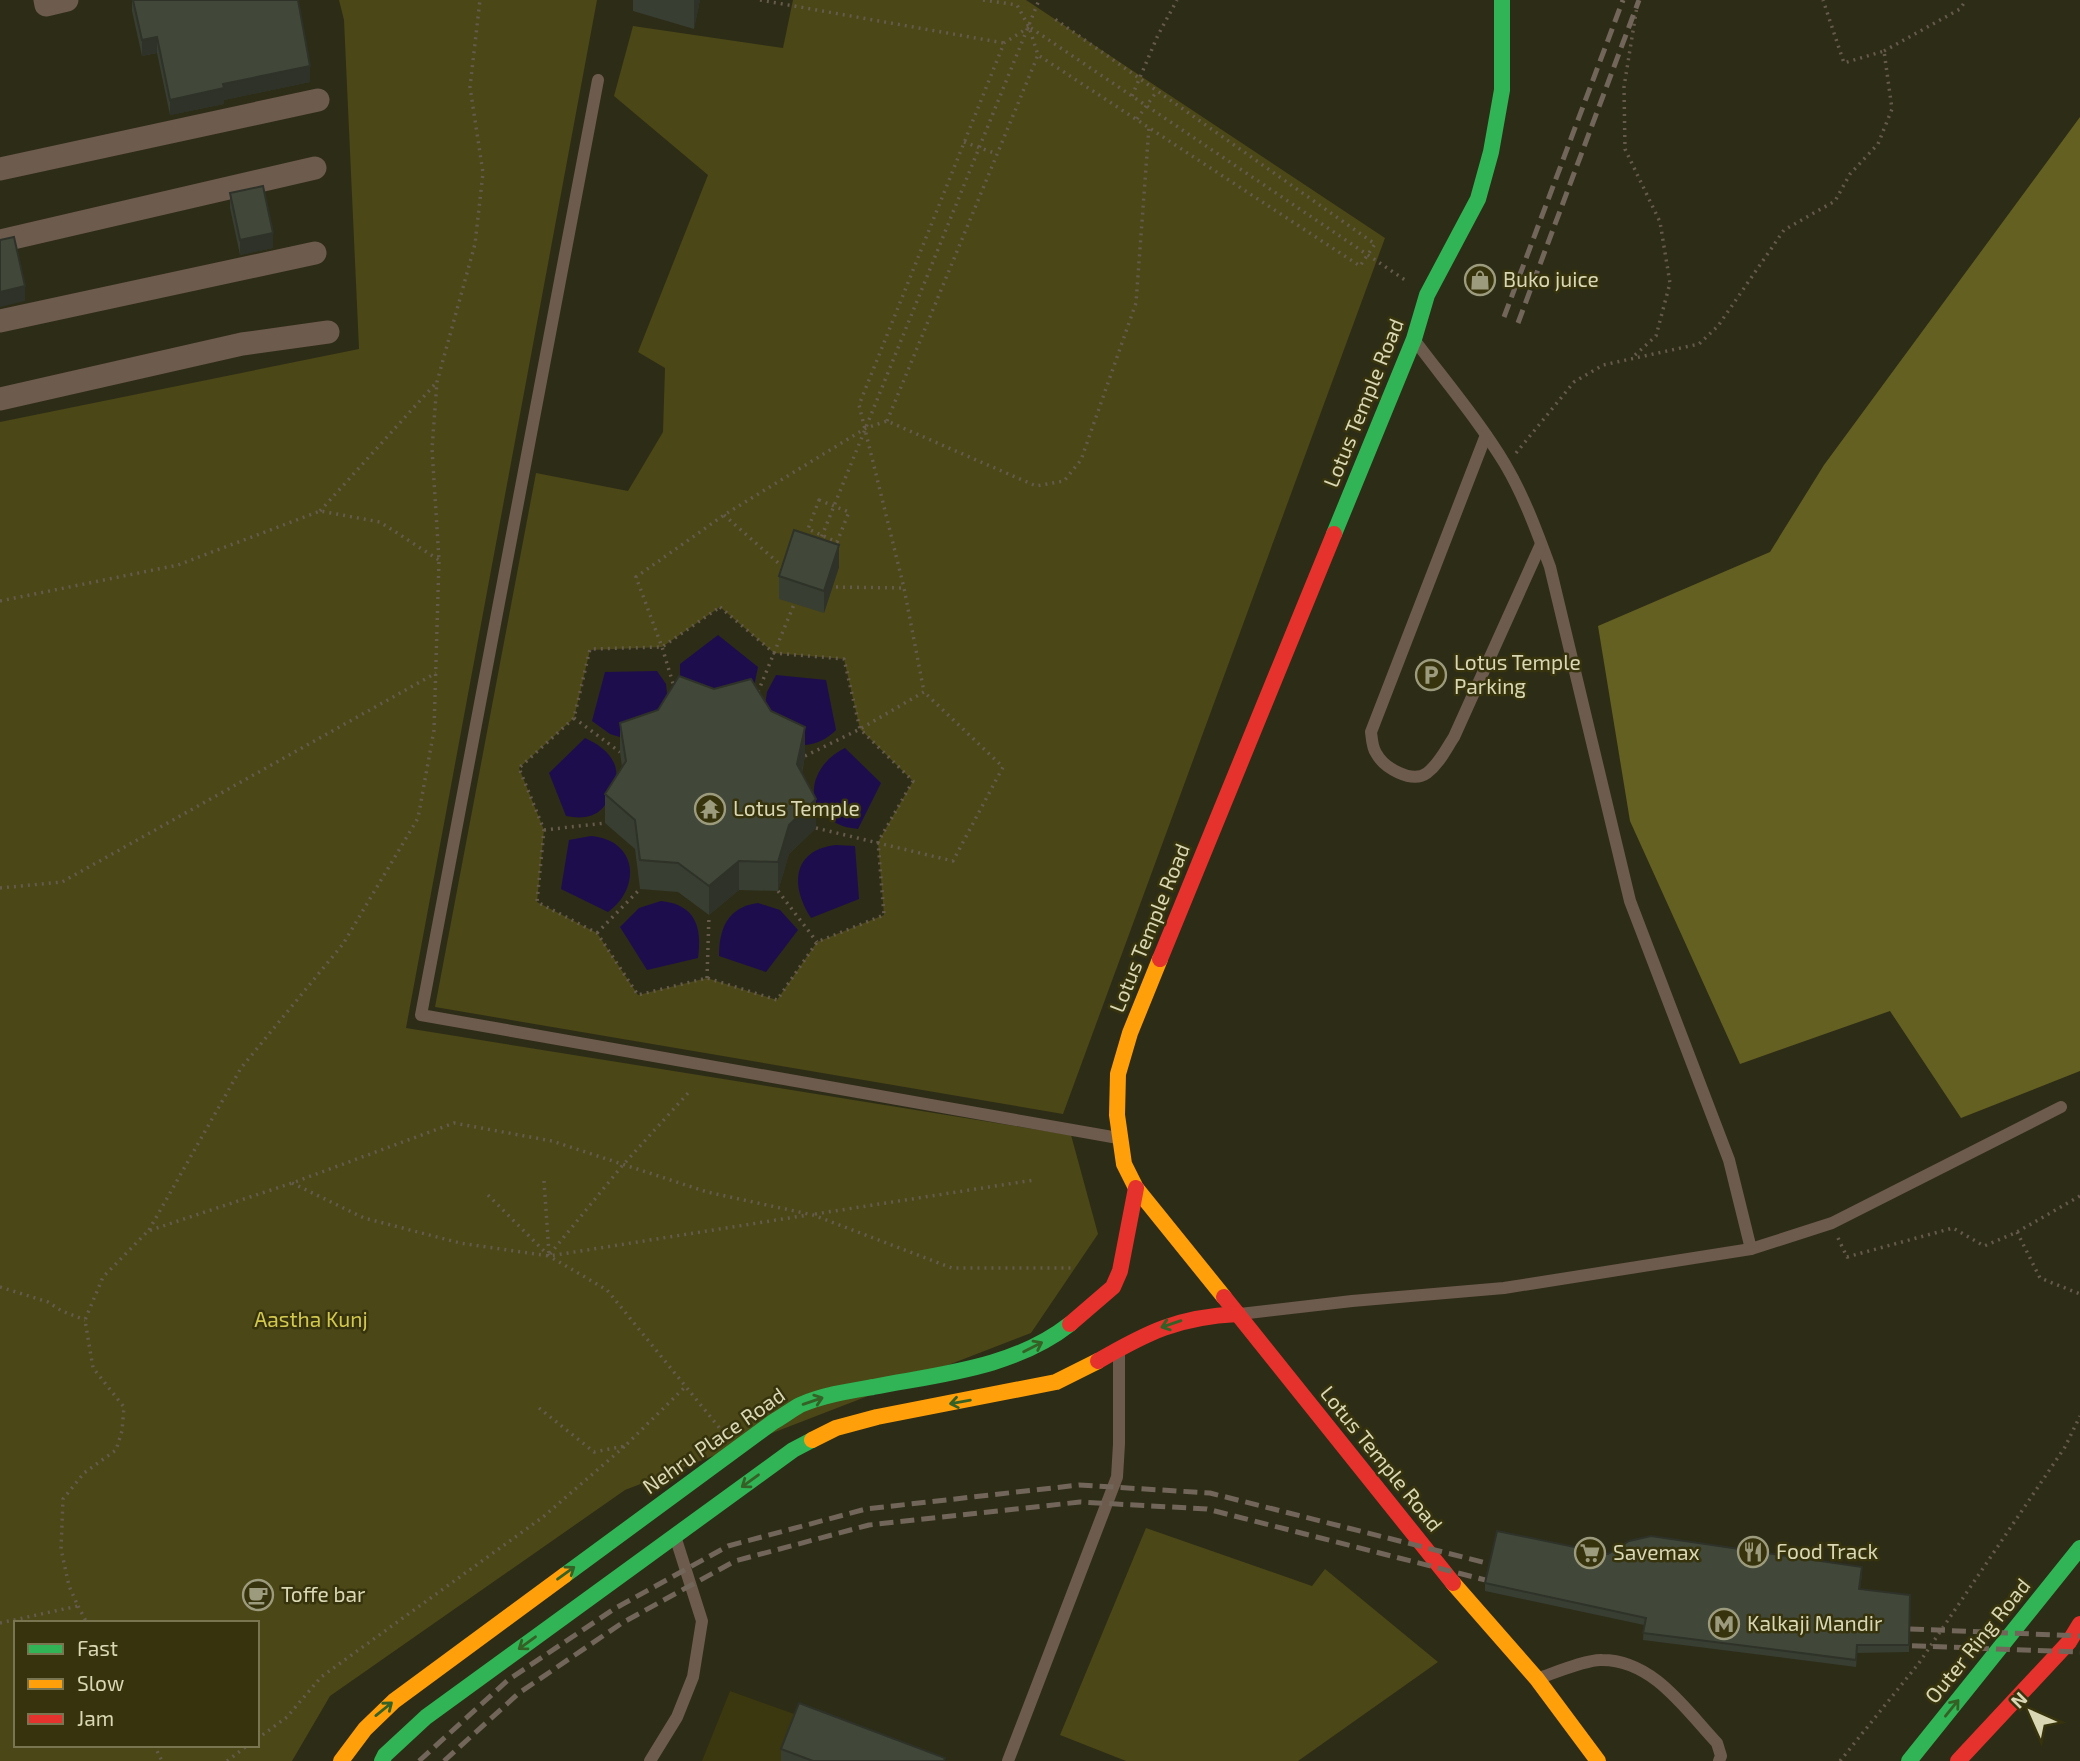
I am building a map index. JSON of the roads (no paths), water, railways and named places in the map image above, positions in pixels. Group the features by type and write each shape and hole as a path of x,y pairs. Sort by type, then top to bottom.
{"street":[{"path":"45,0 46,5 67,0"},
{"name":"Lotus Temple Road","path":"1502,0 1502,90 1491,152 1478,199 1427,295 1413,339 1130,1033 1118,1074 1116,1115 1124,1164 1136,1188 1478,1614 1537,1679 1598,1761"},
{"path":"0,169 318,100"},
{"path":"0,241 315,168"},
{"path":"0,321 315,253"},
{"path":"0,400 242,344 328,332"},
{"name":"Nehru Place Road","path":"341,1761 353,1740 394,1701 773,1422 802,1405 835,1394 982,1366 1022,1352 1056,1335 1113,1287 1120,1271 1136,1188"},
{"path":"382,1761 385,1755 426,1717 793,1450 836,1428 877,1417 1056,1382 1173,1323 1198,1317 1238,1314"},
{"name":"Outer Ring Road","path":"1909,1761 2080,1548"},
{"path":"1958,1761 2074,1638 2080,1625"}],"lane":[{"path":"598,80 421,1015 1120,1138"},
{"path":"1413,339 1506,465 1532,519 1553,580 1630,901 1729,1160 1751,1249"},
{"path":"1486,435 1371,732 1374,751 1383,764 1412,777 1425,775 1437,763 1454,737 1541,544"},
{"path":"1238,1314 1504,1288 1751,1249 1832,1223 2061,1107"},
{"path":"1008,1761 1116,1477 1119,1444 1119,1348"},
{"path":"650,1761 677,1717 693,1677 702,1621 674,1536"},
{"path":"1537,1679 1600,1659 1639,1669 1657,1679 1717,1743 1721,1756 1719,1761"}],"railway":[{"path":"1504,317 1623,0"},
{"path":"1518,323 1639,0"},
{"path":"419,1761 508,1680 614,1609 728,1546 866,1509 1079,1485 1210,1493 1506,1568"},
{"path":"444,1761 519,1693 622,1623 735,1561 869,1525 1080,1502 1207,1509 1505,1585"},
{"path":"1889,1628 2080,1636"},
{"path":"1891,1645 2080,1652"}],"place":[{"name":"Buko juice","path":"1480,280"},
{"name":"Lotus Temple Parking","path":"1431,675"},
{"name":"Lotus Temple","path":"710,809"},
{"name":"Food Track","path":"1753,1552"},
{"name":"Savemax","path":"1590,1553"},
{"name":"Toffe bar","path":"258,1595"},
{"name":"Kalkaji Mandir","path":"1724,1624"}],"park label":[{"name":"Aastha Kunj","path":"311,1320"}]}
